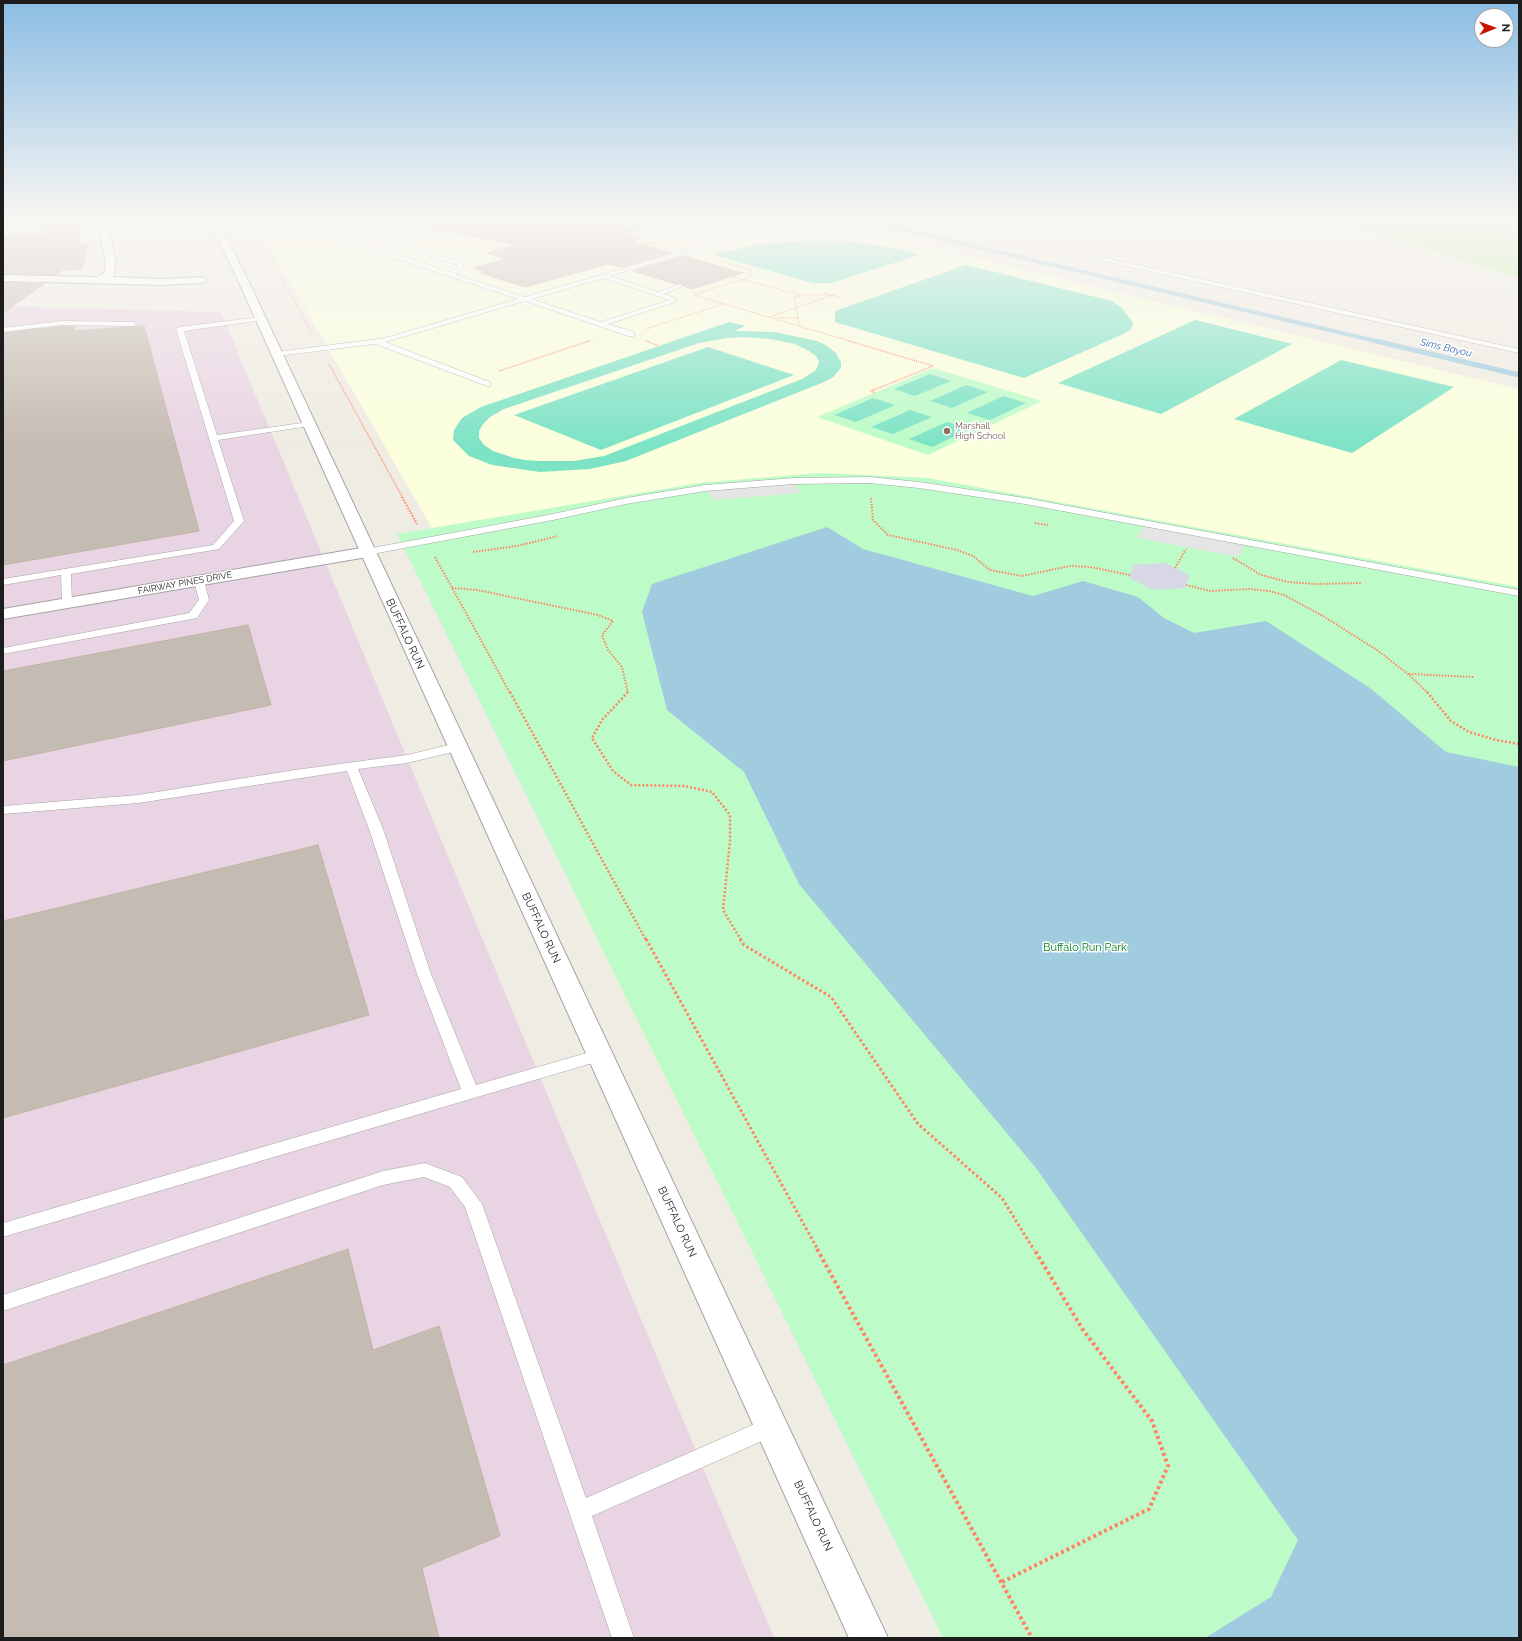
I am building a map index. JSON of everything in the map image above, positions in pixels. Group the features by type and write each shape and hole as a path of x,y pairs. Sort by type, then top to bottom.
{"street":[{"name":"BUFFALO RUN","path":"249,295 457,748 869,1638"},
{"name":"FAIRWAY PINES DRIVE","path":"3,614 367,552"}],"lane":[{"path":"513,295 631,334"},
{"path":"277,354 377,342 541,295"},
{"path":"601,324 673,301 673,299 659,295"},
{"path":"1262,295 1519,351"},
{"path":"3,582 216,547 239,521 180,329 261,319"},
{"path":"3,330 62,323 133,324"},
{"path":"377,342 487,384"},
{"path":"213,438 309,424"},
{"path":"367,552 553,517 626,501 705,488 794,481 869,480 919,485 1025,501 1519,593"},
{"path":"66,572 67,603"},
{"path":"3,651 193,616 204,600 199,581"},
{"path":"3,810 138,799 295,774 408,759 457,748"},
{"path":"351,766 376,829 424,974 471,1093"},
{"path":"3,1230 600,1055"},
{"path":"3,1303 383,1178 425,1170 456,1182 473,1204 623,1638"},
{"path":"580,1511 771,1427"}],"path":[{"path":"291,295 426,541"},
{"path":"694,295 693,295 933,366 871,391 875,393"},
{"path":"800,327 794,297 800,295 833,295 840,297"},
{"path":"768,317 833,295"},
{"path":"631,334 724,304"},
{"path":"772,318 798,318"},
{"path":"475,379 620,331"},
{"path":"872,492 873,520 888,535 957,550 973,556 990,570 1022,576 1070,566 1130,575"},
{"path":"1035,522 1049,525"},
{"path":"466,553 517,546 563,534"},
{"path":"1180,546 1187,547"},
{"path":"442,555 435,556 1032,1638"},
{"path":"1229,556 1261,575 1288,582 1316,584 1366,582"},
{"path":"1186,585 1210,591 1249,589 1269,591 1284,596 1330,620 1377,650 1408,674 1431,696 1451,721 1457,725 1469,732 1496,740 1519,744"},
{"path":"452,588 477,590 590,613 612,621 602,635 608,650 622,667 628,693 602,720 592,738 613,771 631,785 684,786 712,792 730,815 730,841 723,910 744,945 831,997 918,1124 1002,1198 1083,1330 1152,1421 1168,1466 1149,1509 1002,1582"},
{"path":"1408,674 1474,677"}],"shaded area":[{"name":"Marshall High School","path":"297,295 1127,295 1519,389 1519,587 927,478 819,473 700,483 432,528"},
{"path":"3,306 221,312 774,1638 3,1638"},
{"path":"794,481 800,493 714,500 705,489"},
{"path":"1145,524 1245,542 1239,557 1137,538"},
{"path":"1165,563 1190,575 1185,588 1153,590 1129,578 1134,565"}],"green space":[{"path":"882,295 1086,295 1112,301 1122,308 1133,323 1129,331 1024,378 835,322 835,311"},
{"path":"1195,320 1292,344 1161,414 1058,383"},
{"path":"729,322 745,326 734,331 775,332 817,341 824,344 836,353 841,362 841,368 833,377 824,382 626,461 590,469 540,472 492,465 469,456 453,440 454,430 462,418 481,407","holes":["744,337 770,339 795,344 809,351 816,356 819,361 815,371 802,379 604,456 574,461 525,460 493,451 484,445 479,438 479,431 483,424 490,417 504,409 699,343 727,338"]},
{"path":"708,347 794,375 601,450 514,415"},
{"path":"1341,360 1454,387 1352,453 1234,419"},
{"path":"933,368 1042,401 928,455 817,417"},
{"path":"930,374 951,381 915,396 894,389"},
{"path":"966,385 988,392 952,408 930,401"},
{"path":"1003,396 1026,403 990,420 967,413"},
{"path":"873,398 895,405 856,422 834,415"},
{"path":"910,410 932,417 893,434 871,427"},
{"path":"947,422 970,429 932,447 909,439"},
{"name":"Buffalo Run Park","path":"819,473 927,478 1519,587 1519,1638 943,1638 397,534 700,483"}],"water":[{"path":"827,527 863,549 1033,596 1083,581 1138,597 1164,618 1194,633 1266,621 1370,688 1446,752 1519,767 1519,1638 1205,1638 1271,1597 1298,1540 1036,1168 799,884 744,772 667,710 642,612 652,584"}],"building":[{"path":"3,295 29,295 3,313"},
{"path":"144,326 199,531 3,565 3,333 58,327 74,327 74,331"},
{"path":"248,625 271,705 3,761 3,671"},
{"path":"318,845 369,1015 3,1118 3,921"},
{"path":"348,1249 373,1350 439,1326 500,1536 422,1568 439,1638 3,1638 3,1365"}],"waterway":[{"name":"Sims Bayou","path":"1179,295 1380,342"},
{"name":"Sims Bayou","path":"1376,341 1519,375"}],"place":[{"name":"Marshall High School","path":"947,431"}]}
